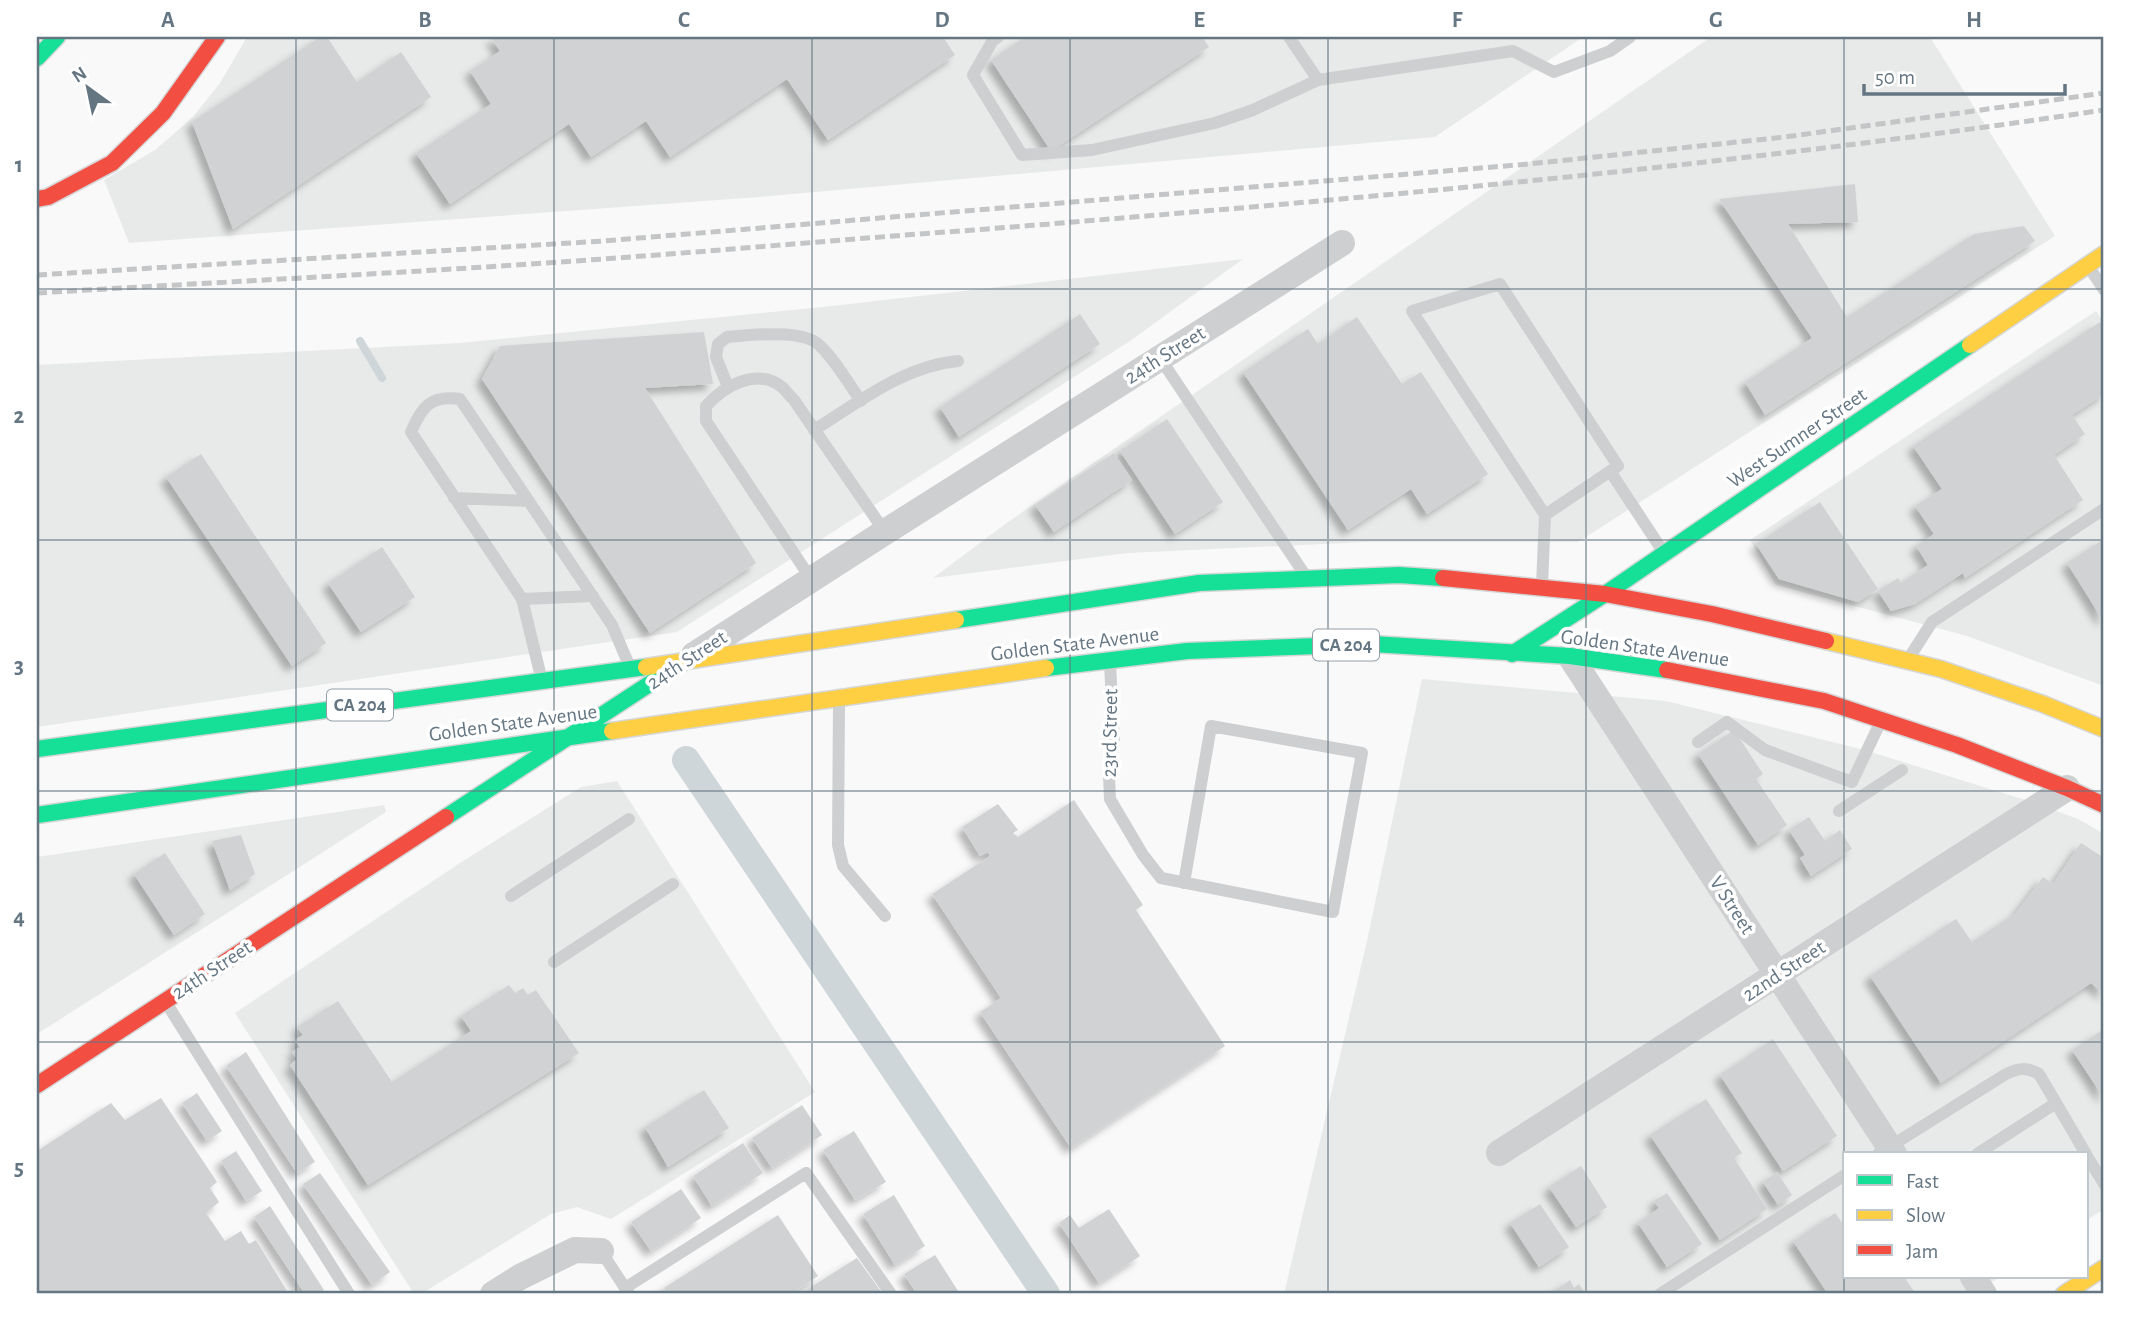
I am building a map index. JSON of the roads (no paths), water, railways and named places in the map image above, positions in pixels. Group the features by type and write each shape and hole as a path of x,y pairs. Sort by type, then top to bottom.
{"main road":[{"path":"37,58 57,37"},
{"path":"37,199 48,197 112,163 163,113 217,37"},
{"name":"West Sumner Street","path":"1511,654 1605,594 2104,254"},
{"name":"Golden State Avenue","path":"37,749 683,662 1199,583 1399,575 1605,594 1712,614 1941,669 2102,727"},
{"name":"Golden State Avenue","path":"37,815 1011,672 1187,651 1372,644 1570,656 1684,673 1824,701 1957,745 2104,805"},
{"name":"24th Street","path":"37,1085 683,662"},
{"path":"2064,1294 2104,1268"}],"street":[{"name":"24th Street","path":"683,662 1342,243"},
{"name":"V Street","path":"1570,656 1778,975 1887,1152"},
{"name":"22nd Street","path":"1499,1153 2067,788"},
{"path":"493,1294 520,1277 575,1250 601,1251"},
{"path":"1974,1278 1984,1294"}],"lane":[{"path":"998,37 993,40 972,75 1022,155 1092,150 1215,123 1253,110 1318,80 1513,51 1553,72 1609,51 1630,37"},
{"path":"1289,37 1318,80"},
{"path":"2087,265 2104,290"},
{"path":"1542,587 1545,515 1412,311 1500,284 1618,466 1545,515"},
{"path":"728,387 716,357 718,344 727,337 800,335 816,342 829,356 861,401"},
{"path":"1160,358 1307,578"},
{"path":"814,430 892,381 938,363 958,361"},
{"path":"811,579 706,421 706,406 728,387 763,378 780,386 794,400 885,532"},
{"path":"542,681 522,599 411,432 418,415 431,402 444,397 460,399 612,625 631,669"},
{"path":"1610,471 1664,554"},
{"path":"454,498 528,500"},
{"path":"1907,661 1932,622 2104,509"},
{"path":"522,599 593,596"},
{"name":"23rd Street","path":"1110,660 1114,742 1109,775 1110,799 1143,855 1161,878 1184,883 1239,894 1333,912 1362,752 1211,726 1184,883"},
{"path":"839,697 838,845 843,866 885,916"},
{"path":"1852,782 1882,720"},
{"path":"1698,742 1727,722 1765,750 1852,782 1861,796"},
{"path":"1839,811 1902,770"},
{"path":"511,896 629,819"},
{"path":"554,962 673,884"},
{"path":"164,1001 349,1294"},
{"path":"1887,1152 2017,1069 2031,1069 2039,1074 2084,1152"},
{"path":"1980,1152 2056,1103"},
{"path":"2091,1172 2104,1184"},
{"path":"601,1251 627,1291 806,1173 891,1294"},
{"path":"1660,1294 1843,1176"}],"waterway":[{"path":"360,341 382,378"},
{"path":"686,760 1046,1294"}],"railway":[{"path":"37,275 604,241 1529,164 1785,137 2104,93"},
{"path":"37,293 589,260 1257,206 1681,165 2104,110"}]}
